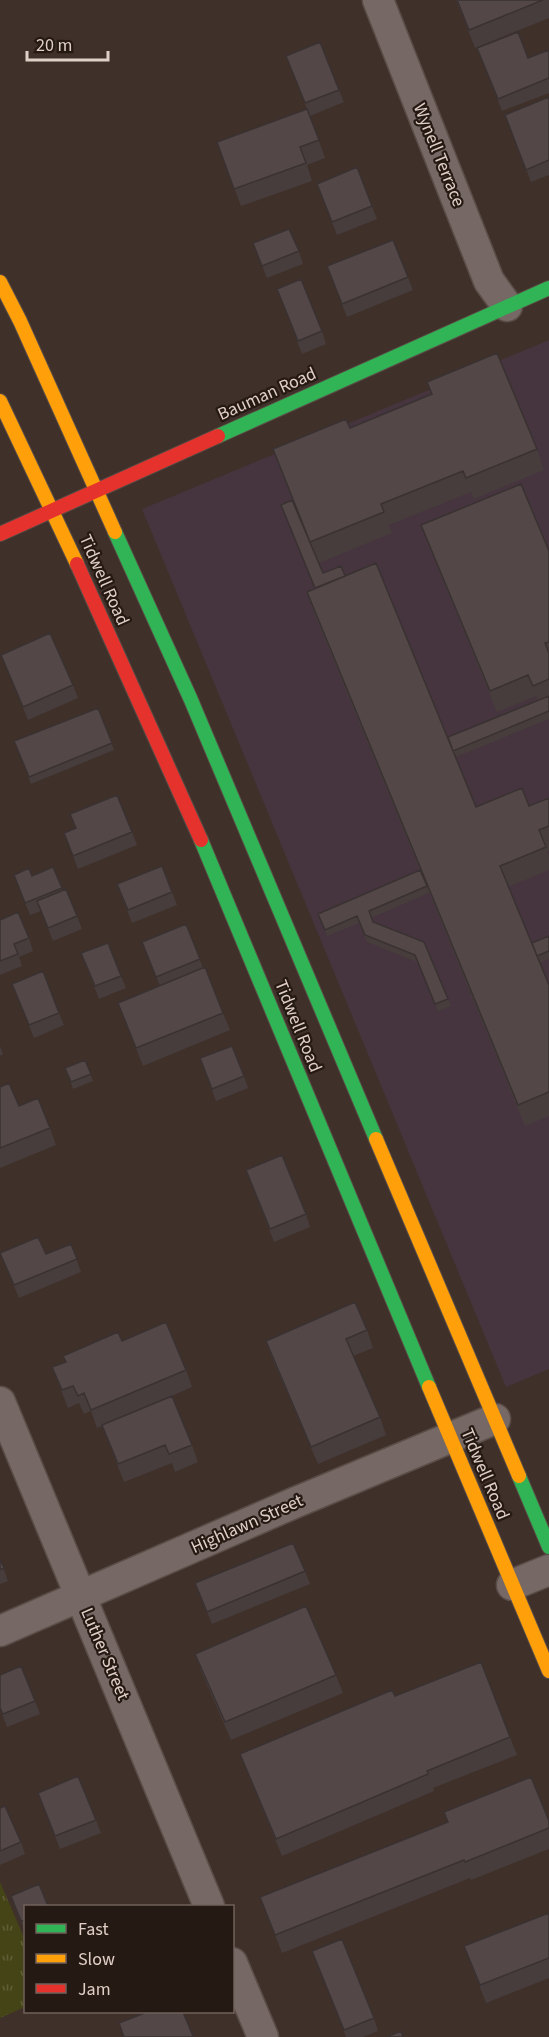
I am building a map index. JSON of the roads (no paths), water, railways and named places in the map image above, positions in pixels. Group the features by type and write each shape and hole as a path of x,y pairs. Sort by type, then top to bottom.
{"main road":[{"name":"Tidwell Road","path":"0,282 20,321 191,700 241,830 365,1125 549,1547"},
{"name":"Bauman Road","path":"0,534 549,288"},
{"name":"Tidwell Road","path":"0,401 211,846 331,1137 450,1439 549,1671"}],"street":[{"name":"Wynell Terrace","path":"378,0 489,280 507,306"},
{"name":"Luther Street","path":"0,1402 209,1905"},
{"name":"Highlawn Street","path":"0,1631 294,1503 495,1419"},
{"path":"513,1586 549,1570"},
{"path":"234,1968 263,2037"}]}
